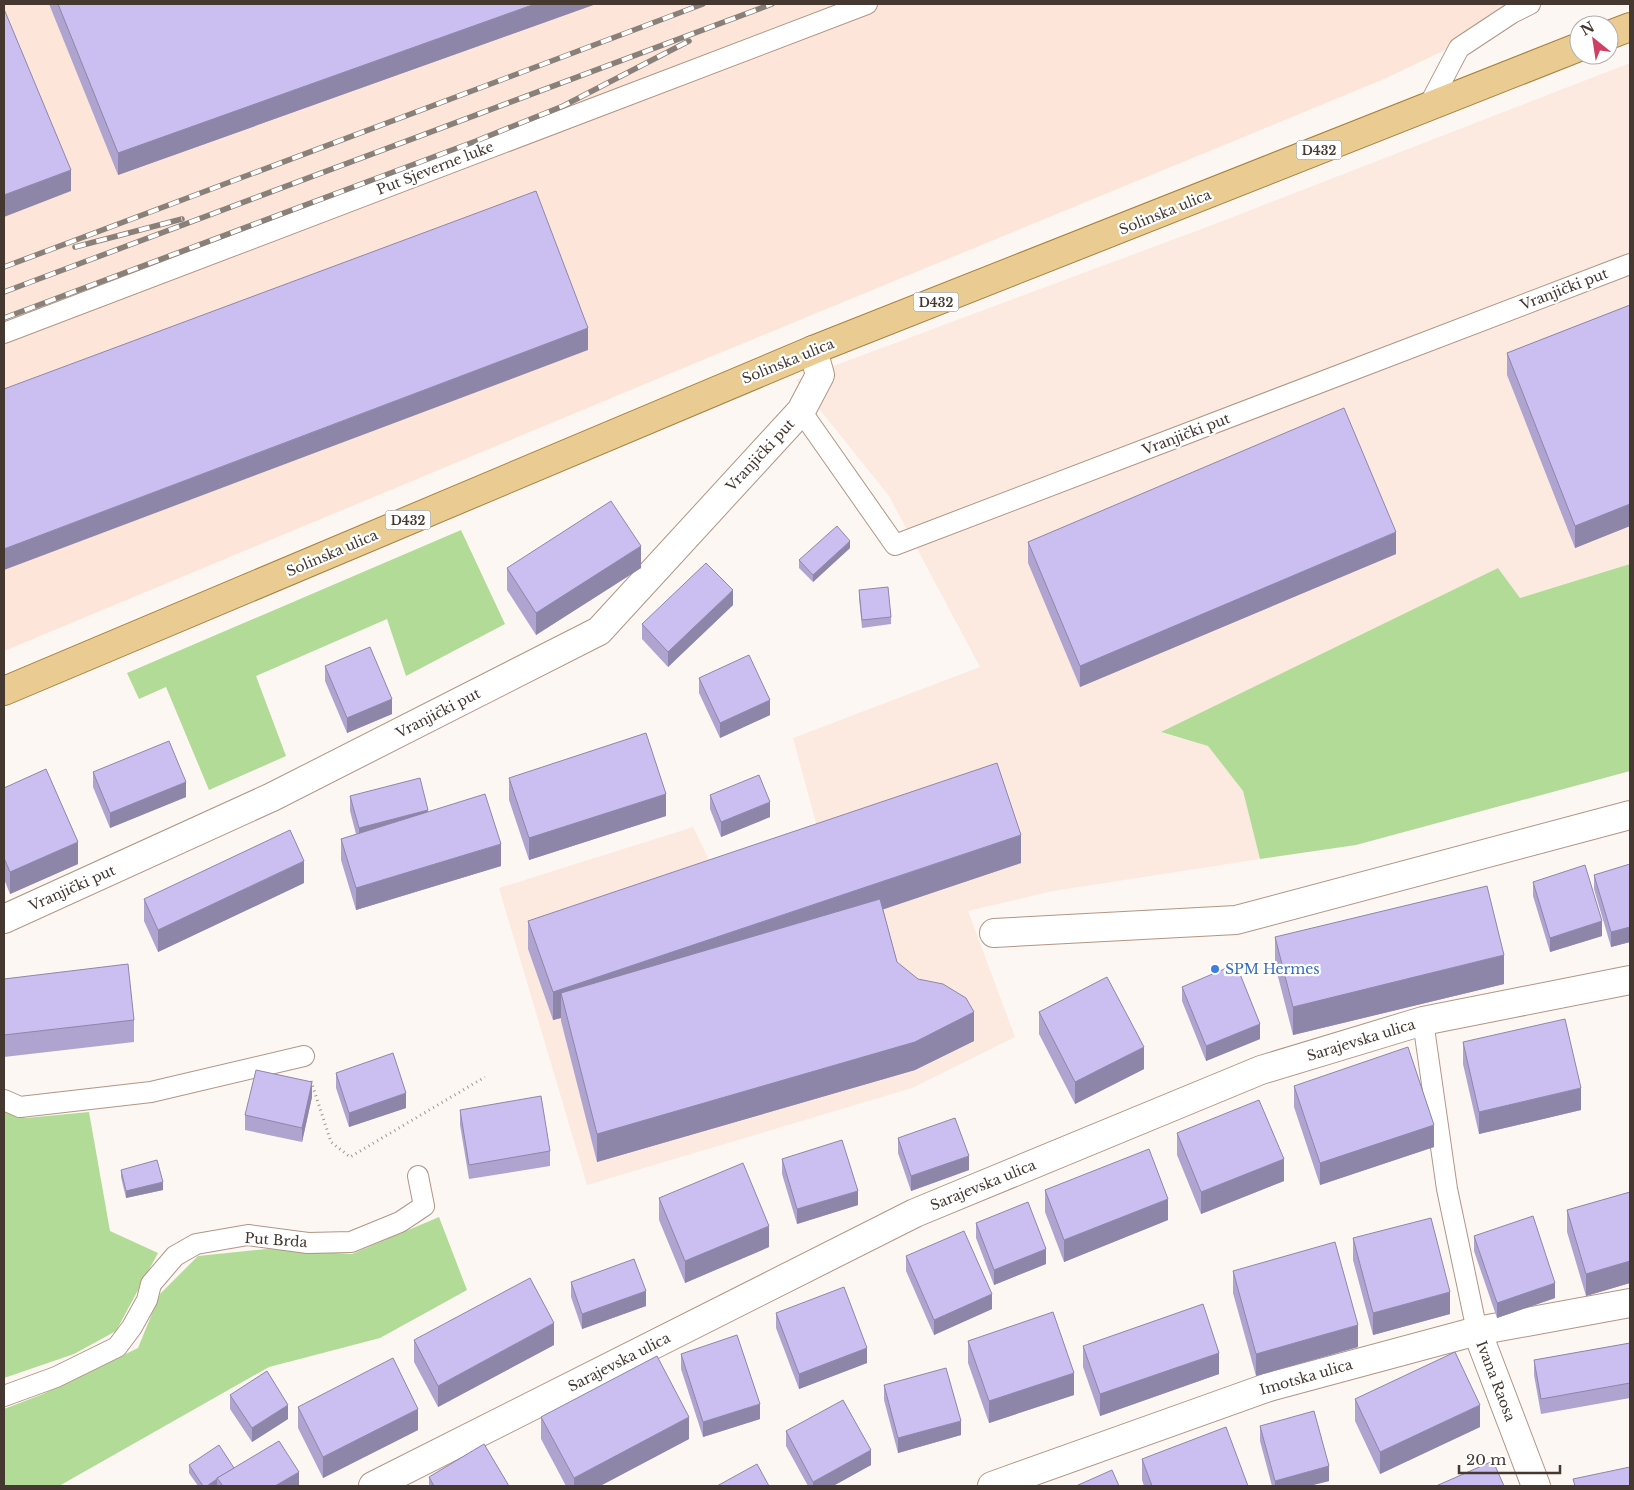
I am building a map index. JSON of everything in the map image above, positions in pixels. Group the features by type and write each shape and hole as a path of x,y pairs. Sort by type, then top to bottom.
{"main road":[{"name":"Solinska ulica","path":"4,691 812,350 1569,51"}],"street":[{"name":"Vranjički put","path":"4,919 272,797 599,632 801,411 820,375 812,350"},
{"path":"994,933 1236,920 1630,815"},
{"name":"Sarajevska ulica","path":"373,1486 914,1213 1261,1070 1423,1021 1630,980"},
{"name":"Imotska ulica","path":"992,1486 1269,1387 1477,1331 1630,1303"},
{"name":"Ivana Raosa","path":"1477,1331 1536,1486"}],"lane":[{"name":"Put Sjeverne luke","path":"4,333 867,4"},
{"path":"1428,107 1459,48 1512,13 1530,4"},
{"name":"Vranjički put","path":"801,411 896,545 1630,264"},
{"path":"1423,1021 1447,1189 1477,1331"},
{"path":"4,1100 20,1107 151,1092 304,1056"},
{"name":"Put Brda","path":"4,1396 56,1377 117,1347 132,1327 147,1300 151,1284 175,1256 196,1244 248,1235 308,1243 351,1242 400,1222 424,1206 418,1176"}],"path":[{"path":"304,1056 330,1142 350,1156 485,1077"}],"shaded area":[{"path":"4,4 1542,4 1384,79 4,651"},
{"path":"1630,63 1630,564 1520,598 1498,568 1162,733 1208,746 1243,791 1260,859 1053,891 968,911 1015,1037 912,1088 587,1185 499,888 693,827 714,870 819,834 793,738 980,667 889,496 796,380 1220,222"}],"green space":[{"path":"461,530 505,624 406,676 387,619 256,676 286,756 209,790 166,687 139,699 127,673"},
{"path":"1630,564 1630,771 1356,845 1260,859 1243,791 1208,746 1161,732 1498,568 1520,598"},
{"path":"4,1111 26,1118 89,1112 110,1231 158,1253 116,1331 74,1354 4,1378"},
{"path":"439,1217 467,1290 380,1338 269,1367 59,1486 4,1486 4,1409 43,1394 138,1348 160,1294 198,1256 267,1249 352,1254"}],"building":[{"path":"58,4 535,4 118,153"},
{"path":"4,9 71,170 4,195"},
{"path":"536,191 588,328 4,549 4,389"},
{"path":"1630,305 1630,504 1575,526 1507,353"},
{"path":"1344,408 1396,532 1080,666 1028,542"},
{"path":"611,501 641,546 536,613 507,568"},
{"path":"837,526 850,541 813,575 799,560"},
{"path":"706,563 733,590 668,652 642,624"},
{"path":"888,587 891,617 862,620 859,590"},
{"path":"370,647 392,699 347,718 325,666"},
{"path":"749,655 770,700 720,723 699,678"},
{"path":"646,733 666,794 529,838 509,778"},
{"path":"169,741 186,782 110,813 93,772"},
{"path":"997,763 1021,835 553,992 528,921"},
{"path":"46,769 78,842 10,872 4,858 4,788"},
{"path":"759,775 770,802 721,822 710,795"},
{"path":"420,778 428,810 359,828 350,796"},
{"path":"485,794 501,844 356,888 341,839"},
{"path":"290,830 304,861 158,930 144,899"},
{"path":"1630,864 1630,927 1611,932 1594,875"},
{"path":"1585,865 1602,921 1550,938 1533,882"},
{"path":"1487,886 1504,955 1293,1007 1275,937"},
{"path":"880,899 897,962 918,979 943,984 966,998 974,1012 915,1042 597,1134 561,993"},
{"path":"128,964 134,1020 4,1035 4,979"},
{"path":"1236,964 1260,1024 1206,1046 1182,987"},
{"path":"1107,977 1144,1047 1075,1082 1039,1012"},
{"path":"1565,1019 1581,1088 1479,1112 1463,1042"},
{"path":"1408,1047 1434,1125 1320,1163 1294,1086"},
{"path":"393,1053 406,1093 349,1113 336,1073"},
{"path":"256,1070 312,1082 302,1128 245,1115"},
{"path":"541,1096 550,1151 469,1165 460,1110"},
{"path":"1259,1100 1284,1159 1201,1192 1177,1133"},
{"path":"955,1118 969,1156 911,1176 898,1138"},
{"path":"842,1140 858,1191 797,1209 782,1159"},
{"path":"1149,1149 1168,1199 1064,1240 1045,1190"},
{"path":"157,1160 163,1182 126,1191 121,1170"},
{"path":"743,1163 769,1226 685,1261 659,1198"},
{"path":"1630,1192 1630,1261 1586,1274 1567,1210"},
{"path":"1028,1202 1046,1249 994,1270 976,1223"},
{"path":"1533,1216 1555,1283 1497,1303 1474,1236"},
{"path":"1431,1218 1450,1292 1373,1313 1353,1238"},
{"path":"964,1231 992,1294 934,1320 906,1256"},
{"path":"1335,1242 1358,1325 1256,1354 1233,1271"},
{"path":"634,1259 646,1291 582,1314 571,1282"},
{"path":"530,1278 554,1323 438,1386 414,1340"},
{"path":"844,1287 867,1348 799,1374 776,1313"},
{"path":"1203,1304 1219,1353 1100,1394 1083,1346"},
{"path":"1053,1312 1074,1373 989,1401 968,1341"},
{"path":"737,1335 760,1404 703,1422 681,1354"},
{"path":"1630,1343 1630,1383 1541,1399 1534,1360"},
{"path":"1455,1352 1480,1405 1380,1452 1355,1399"},
{"path":"657,1356 689,1417 574,1478 541,1417"},
{"path":"393,1358 418,1409 323,1457 298,1407"},
{"path":"946,1368 961,1421 898,1438 884,1385"},
{"path":"267,1371 288,1405 252,1428 230,1395"},
{"path":"843,1400 871,1450 813,1482 786,1431"},
{"path":"1314,1411 1329,1466 1275,1481 1260,1426"},
{"path":"1226,1427 1248,1486 1152,1486 1142,1459"},
{"path":"279,1441 299,1472 275,1486 223,1486 217,1478"},
{"path":"484,1444 509,1486 434,1486 429,1477"},
{"path":"219,1445 234,1468 207,1486 203,1486 189,1465"},
{"path":"1493,1461 1504,1486 1436,1486"},
{"path":"757,1464 769,1486 717,1486"},
{"path":"1630,1467 1630,1486 1575,1486 1573,1479"},
{"path":"1112,1470 1119,1486 1076,1486"}],"railway":[{"path":"4,267 703,4"},
{"path":"4,292 772,4"},
{"path":"4,318 476,141 563,106 689,41"},
{"path":"75,247 182,219"}],"place":[{"name":"SPM Hermes","path":"1215,969"}]}
